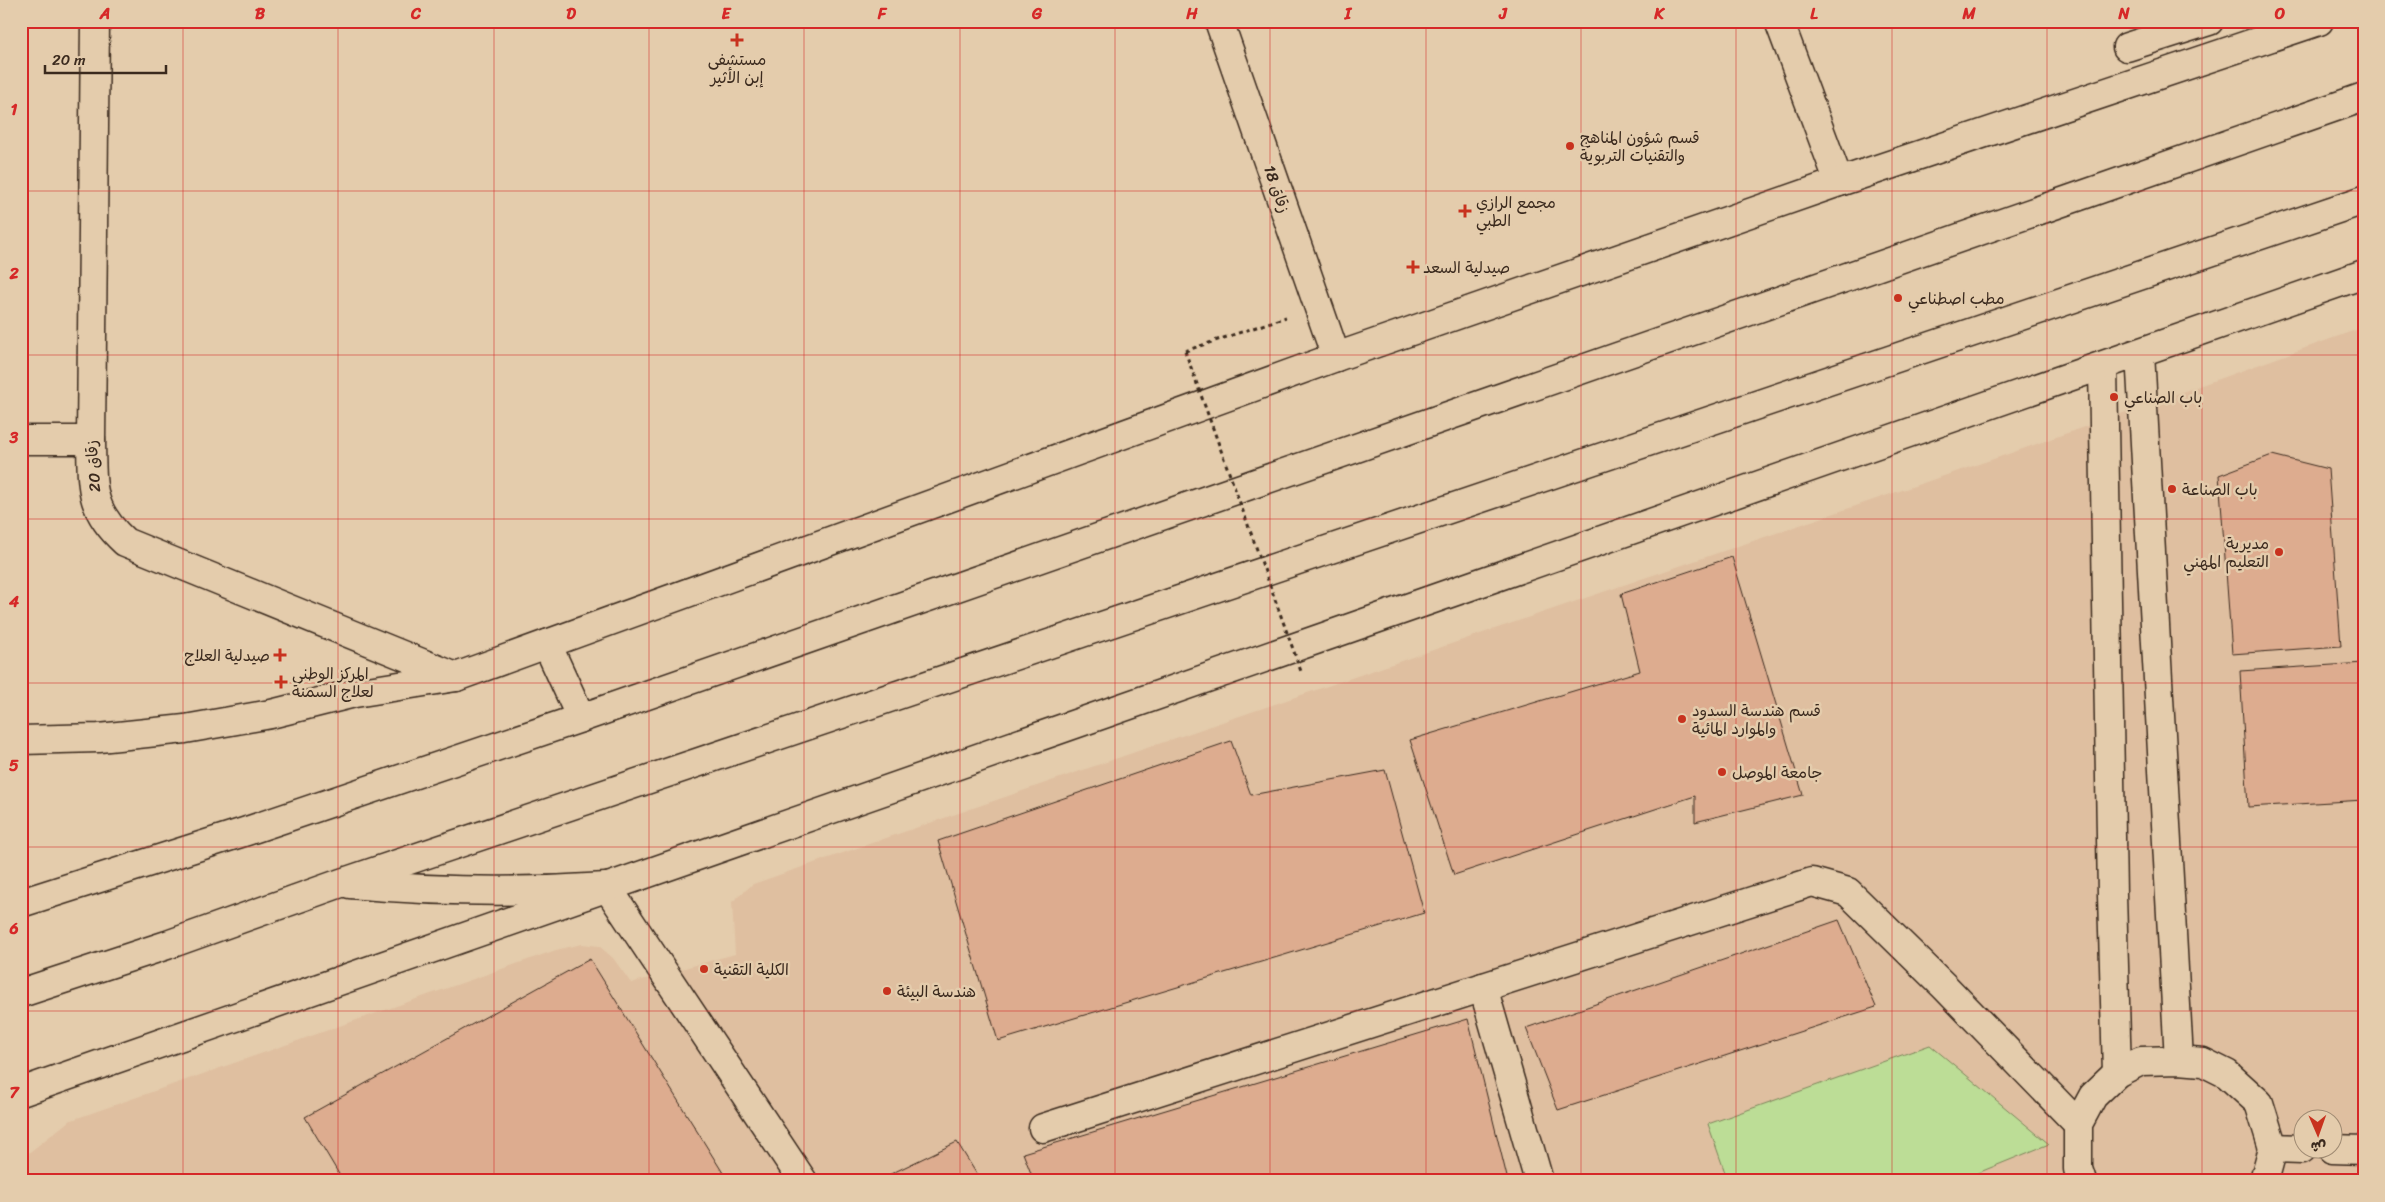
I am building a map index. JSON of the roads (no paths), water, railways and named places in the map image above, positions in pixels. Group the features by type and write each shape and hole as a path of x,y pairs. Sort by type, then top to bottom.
{"main road":[{"name":"زقاق 20","path":"95,21 92,484 97,507 108,527 125,542 456,677"},
{"name":"زقاق 18","path":"1220,21 1336,357"},
{"path":"1779,21 1840,182"},
{"path":"2128,47 2210,21"},
{"path":"21,740 99,738 185,729 271,714 355,693 456,677 1336,357 1840,182 2319,21"},
{"path":"21,903 244,832 581,718 2364,97"},
{"path":"21,992 167,945 341,883 2364,200"},
{"path":"21,1092 2103,368 2140,353 2364,274"},
{"path":"2140,353 2179,1060"},
{"path":"2103,368 2117,1073"},
{"path":"21,440 91,440"},
{"path":"547,644 581,718"},
{"path":"1043,1128 1812,882 1848,892 1945,987 2078,1124"},
{"path":"341,883 406,889 472,892 540,891 607,887"},
{"path":"607,887 803,1181"},
{"path":"1483,987 1539,1181"},
{"path":"2082,1181 2078,1169 2078,1124 2093,1096 2117,1073 2141,1061 2179,1060 2203,1062 2227,1074 2259,1103 2273,1148 2264,1181"},
{"path":"2273,1148 2292,1149"},
{"path":"2342,1149 2364,1150"}],"place":[{"name":"مستشفى إبن الأثير","path":"737,40"},
{"name":"قسم شؤون المناهج والتقنيات التربوية","path":"1570,146"},
{"name":"مجمع الرازي الطبي","path":"1465,211"},
{"name":"صيدلية السعد","path":"1413,267"},
{"name":"مطب اصطناعي","path":"1898,298"},
{"name":"باب الصناعي","path":"2114,397"},
{"name":"باب الصناعة","path":"2172,489"},
{"name":"مديرية التعليم المهني","path":"2279,552"},
{"name":"صيدلية العلاج","path":"280,655"},
{"name":"المركز الوطني لعلاج السمنة","path":"281,682"},
{"name":"قسم هندسة السدود والموارد المائية","path":"1682,719"},
{"name":"جامعة الموصل","path":"1722,772"},
{"name":"الكلية التقنية","path":"704,969"},
{"name":"هندسة البيئة","path":"887,991"}]}
